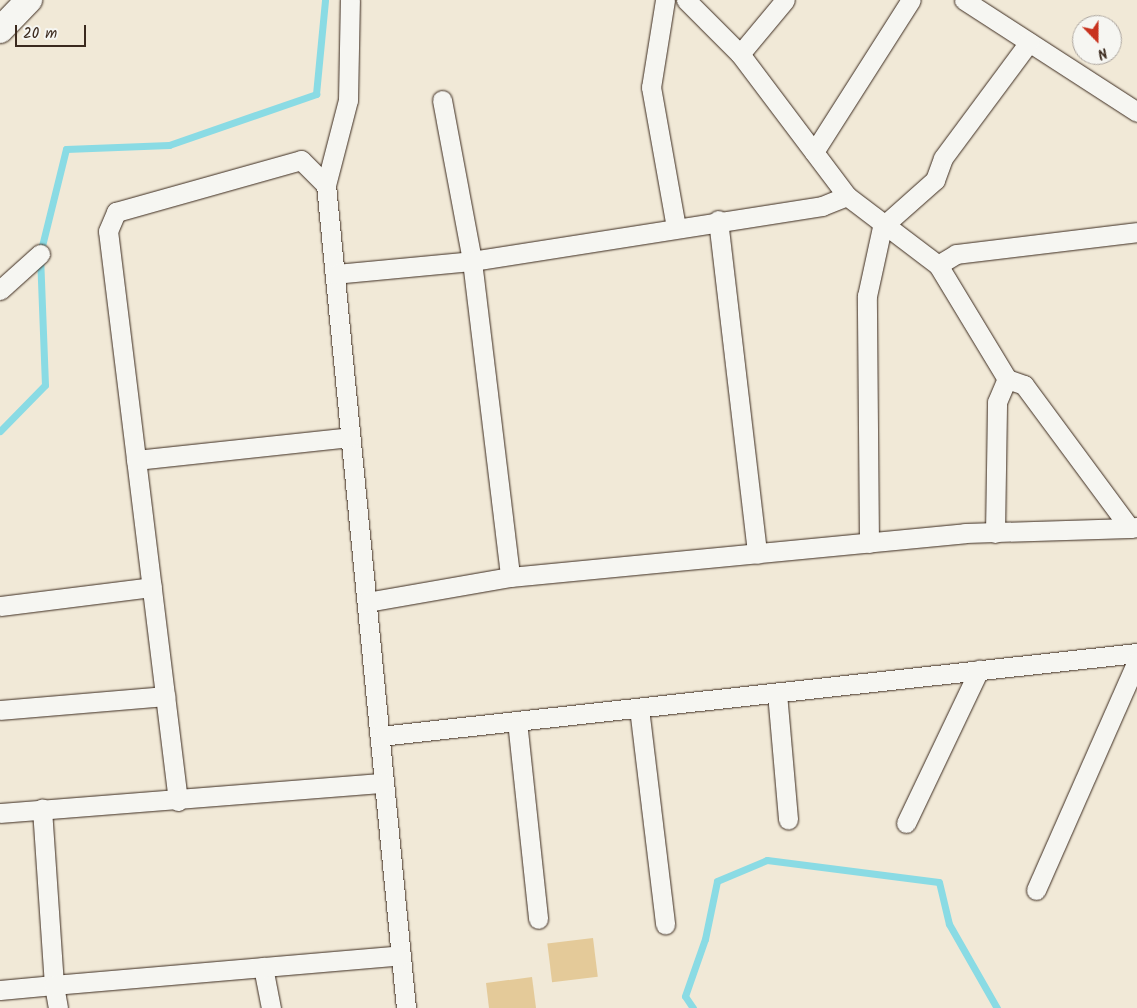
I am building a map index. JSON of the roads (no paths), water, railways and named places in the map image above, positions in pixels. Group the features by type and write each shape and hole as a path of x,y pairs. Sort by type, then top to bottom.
{"street":[{"path":"0,30 29,0"},
{"path":"350,0 348,100 326,185 406,1008"},
{"path":"664,0 651,88 676,227"},
{"path":"686,0 740,54 847,196 882,227 938,265 1007,379 1024,385 1133,527"},
{"path":"740,54 786,0"},
{"path":"814,152 911,0"},
{"path":"964,0 1137,112"},
{"path":"869,543 867,296 882,227 935,180 943,158 1029,42"},
{"path":"442,100 472,261 510,577"},
{"path":"178,801 108,231 116,212 301,160 326,185"},
{"path":"335,274 472,261 718,220 822,206 847,196"},
{"path":"718,220 757,554"},
{"path":"938,265 956,254 1137,232"},
{"path":"0,290 40,254"},
{"path":"995,533 997,402 1007,379"},
{"path":"136,460 350,437"},
{"path":"367,602 510,577 869,543 995,533 1133,527"},
{"path":"0,606 152,587"},
{"path":"380,736 1137,653"},
{"path":"1036,890 1137,661"},
{"path":"906,824 980,670"},
{"path":"777,693 788,820"},
{"path":"0,710 165,696"},
{"path":"639,708 665,924"},
{"path":"517,721 538,919"},
{"path":"0,813 42,808 178,801 384,783"},
{"path":"42,808 54,985 58,1008"},
{"path":"0,990 401,955"},
{"path":"263,967 270,1008"}],"waterway":[{"path":"0,431 45,385 40,254 66,149 169,145 316,94 325,0"},
{"path":"693,1008 685,996 705,939 717,881 767,860 939,882 949,924 997,1008"}]}
